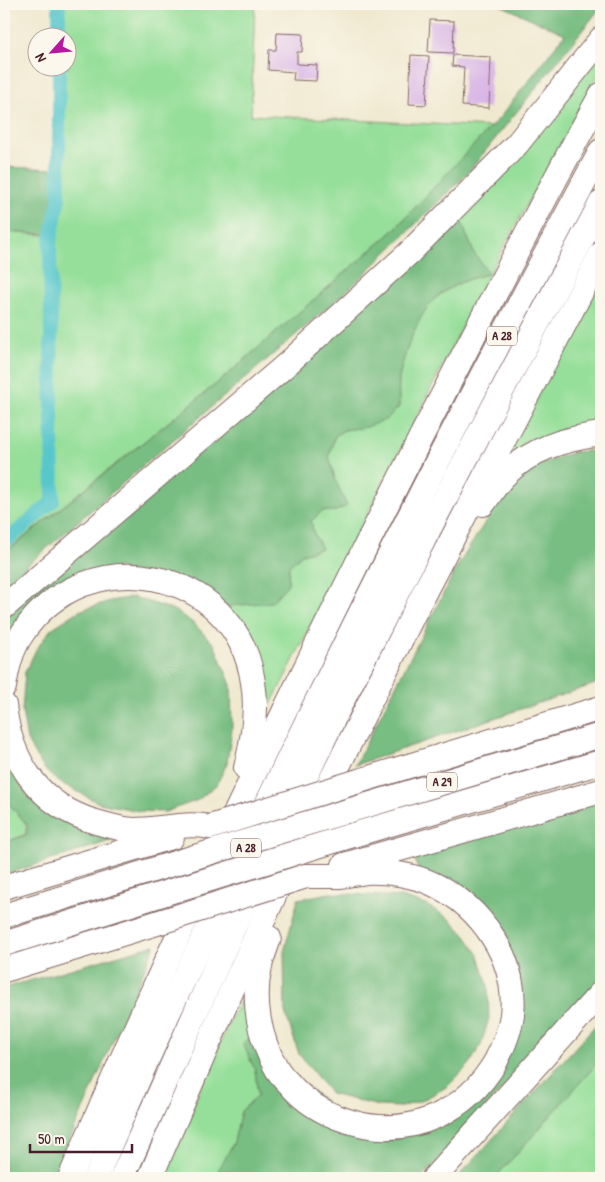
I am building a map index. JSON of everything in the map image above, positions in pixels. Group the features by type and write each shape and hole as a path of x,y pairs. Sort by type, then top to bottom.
{"highway":[{"path":"4,607 286,365 409,253 517,144 601,39"},
{"path":"70,1178 157,980 278,723 517,252 601,95"},
{"name":"A 28","path":"96,1178 184,977 320,693 405,522 601,151"},
{"name":"A 28","path":"122,1178 232,931 340,705 452,485 601,203"},
{"path":"150,1178 278,887 426,589 601,254"},
{"path":"426,589 440,580 479,510 504,476 523,460 547,445 576,437 601,434"},
{"path":"4,687 8,662 21,635 36,616 66,592 87,582 115,575 143,575 161,579 185,588 211,604 239,638 253,681 256,710 251,746 245,771 237,791 238,806"},
{"path":"529,729 547,717 601,698"},
{"path":"4,705 6,722 14,749 25,770 38,789 60,807 86,819 114,828 132,830 153,829 197,824 210,827"},
{"path":"4,887 210,827 601,708"},
{"name":"A 29","path":"4,916 601,735"},
{"name":"A 29","path":"4,944 353,835 601,762"},
{"path":"4,970 306,876 601,791"},
{"path":"278,887 275,915 260,968 257,996 263,1039 277,1069 301,1096 318,1108 331,1116 366,1126 387,1128 404,1126 434,1118 447,1111 470,1095 486,1077 504,1046 512,1015 512,987 506,963 495,939 477,916 456,898 433,884 392,874 367,872 342,876 306,876"},
{"path":"434,1178 601,993"},
{"path":"59,1178 81,1151"}],"green space":[{"path":"62,4 255,4 251,115 491,127 393,231 220,381 4,553 4,232 56,236 65,200 63,78 78,78 78,28 62,28"},
{"path":"498,4 601,4 601,7 466,175 348,290 4,585 4,554 220,381 393,231 501,116 565,34"},
{"path":"601,49 601,70 489,274 474,253 459,216"},
{"path":"4,167 56,169 47,234 4,232"},
{"path":"459,216 474,253 489,274 455,285 430,304 412,335 404,359 399,380 399,407 387,419 367,427 344,430 335,436 329,456 335,479 347,506 336,511 322,511 311,521 314,534 322,548 302,554 289,566 288,584 272,602 221,607 116,567 4,647 4,616"},
{"path":"601,271 601,426 501,466"},
{"path":"489,274 263,720 221,607 288,584 289,566 302,554 322,548 314,534 311,521 322,511 336,511 346,506 335,479 329,456 335,436 344,430 367,427 399,407 399,380 404,359 412,335 430,304 455,285"},
{"path":"601,450 601,682 355,765 457,567 504,492 535,466 574,452"},
{"path":"133,597 174,610 193,623 214,644 231,685 232,729 227,763 217,784 198,800 165,812 139,811 99,803 56,780 47,772 36,757 27,740 22,711 25,672 36,650 51,629 79,611 110,601"},
{"path":"4,761 31,800 68,822 116,839 4,875 4,843 26,835 28,826 4,798"},
{"path":"4,798 26,823 26,834 4,843"},
{"path":"601,800 601,980 422,1178 218,1178 219,1169 234,1142 241,1111 258,1095 255,1070 243,1044 248,1039 365,1135 494,1082 515,960 418,870 414,854"},
{"path":"330,893 401,897 426,905 450,919 466,936 479,955 488,986 489,1018 481,1045 469,1065 448,1086 423,1100 401,1107 379,1106 331,1094 299,1054 285,1012 284,952 298,899"},
{"path":"155,945 59,1164 45,1178 4,1178 4,988"},
{"path":"249,986 254,1042 243,1044 255,1070 258,1095 241,1111 234,1142 220,1169 218,1178 162,1178 231,1018"},
{"path":"601,1019 601,1059 495,1178 457,1178"},
{"path":"601,1059 601,1178 495,1178"}],"building":[{"path":"430,20 454,21 453,53 428,52"},
{"path":"277,33 303,34 302,52 297,52 297,64 317,65 316,81 293,80 294,72 268,70 269,50 276,50"},
{"path":"411,55 429,56 426,105 409,104"},
{"path":"453,55 491,57 489,108 462,106 464,67 452,66"}],"waterway":[{"path":"59,4 59,28"},
{"path":"4,543 53,501 50,244 59,198 59,78"}]}
